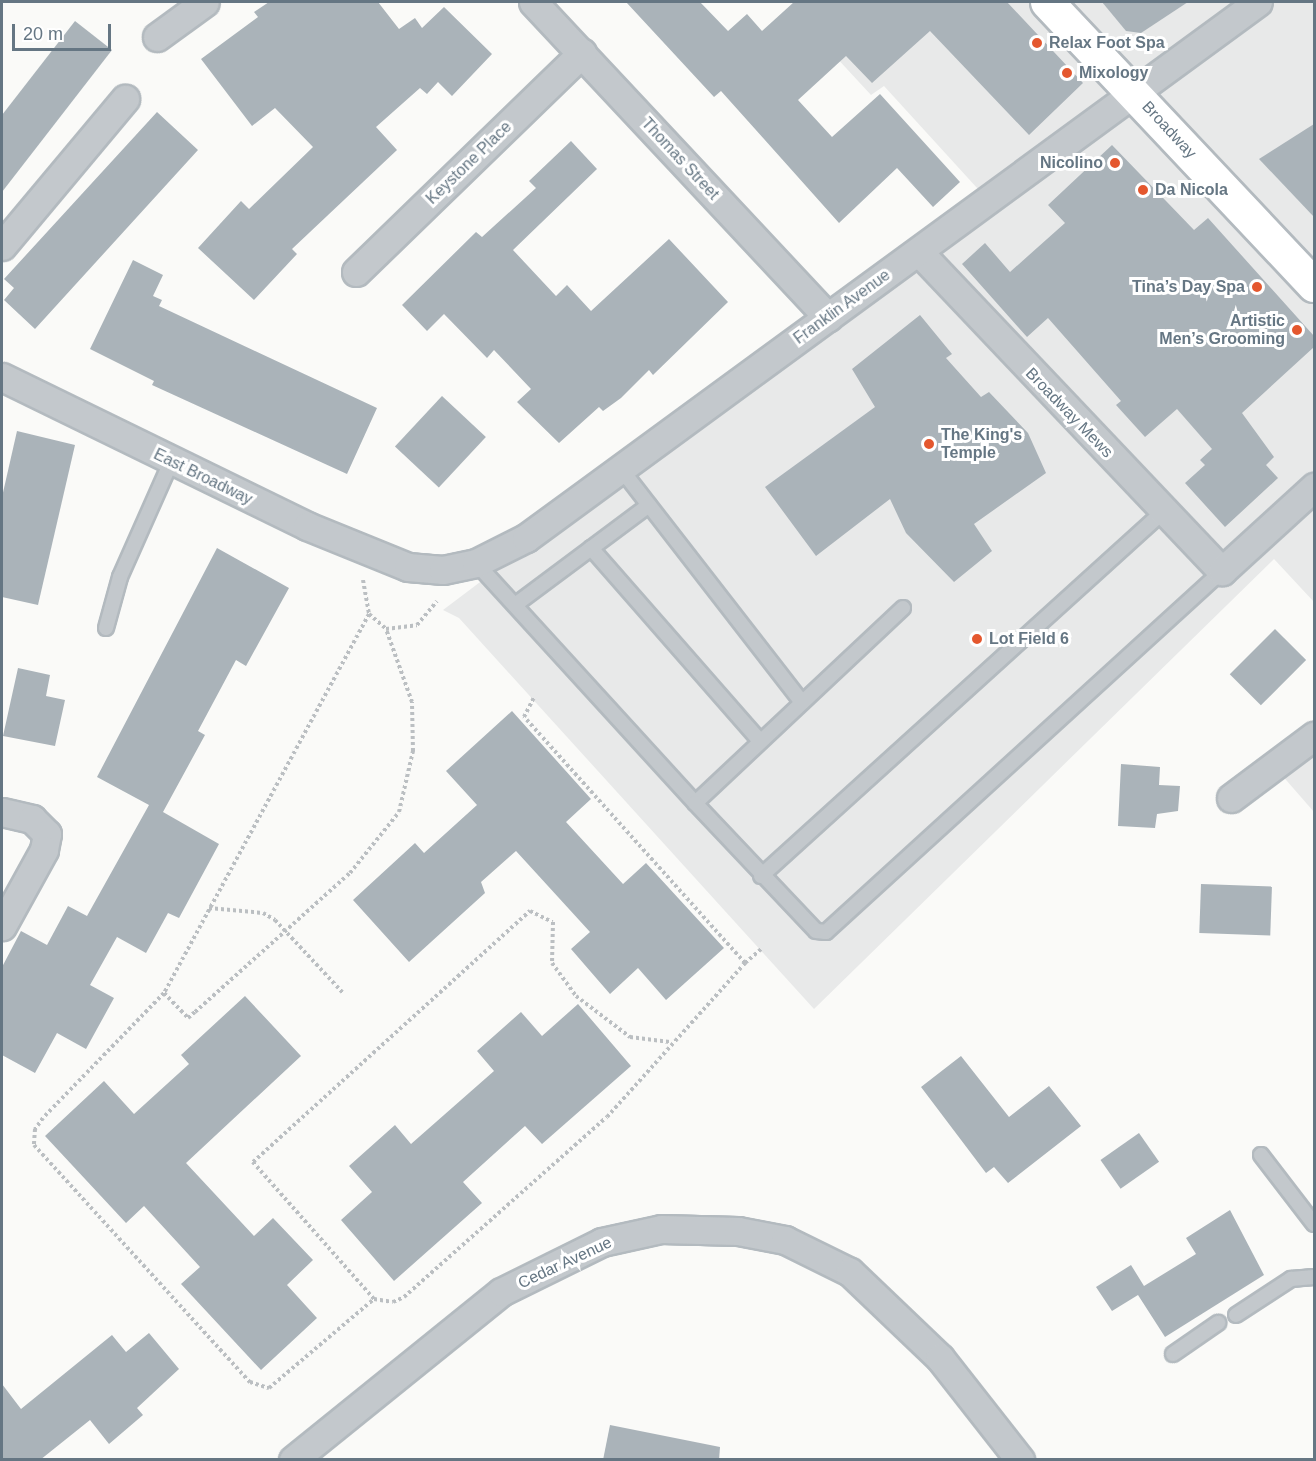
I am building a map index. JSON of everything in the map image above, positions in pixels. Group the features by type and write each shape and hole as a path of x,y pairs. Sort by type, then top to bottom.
{"main road":[{"name":"Broadway","path":"1047,2 1314,285"}],"street":[{"path":"157,37 205,2"},
{"name":"Thomas Street","path":"533,2 828,317"},
{"name":"Franklin Avenue","path":"408,567 443,570 476,563 526,538 919,252 1133,91 1258,2"},
{"name":"Keystone Place","path":"356,272 582,54"},
{"path":"2,246 125,99"},
{"name":"Broadway Mews","path":"919,252 1222,571"},
{"name":"East Broadway","path":"2,377 171,462 408,567"},
{"path":"1222,571 1314,487"},
{"path":"1231,798 1314,736"},
{"path":"2,812 32,819 47,834 44,850 2,927"},
{"name":"Cedar Avenue","path":"292,1460 501,1292 602,1242 661,1229 738,1231 784,1240 850,1272 940,1358 1020,1460"}],"lane":[{"path":"106,628 120,577 171,462"},
{"path":"621,468 802,702"},
{"path":"515,605 649,505"},
{"path":"760,876 1164,511"},
{"path":"591,548 760,741"},
{"path":"476,563 808,928 826,932 1222,571"},
{"path":"695,803 903,608"},
{"path":"1261,1155 1314,1224"},
{"path":"1236,1315 1292,1279 1314,1277"},
{"path":"1173,1354 1218,1323"}],"path":[{"path":"164,993 188,1018 376,845 399,812 413,751 412,710 405,675 386,628 369,614 363,593 365,570"},
{"path":"386,628 417,625 438,600"},
{"path":"369,614 164,993 43,1118 35,1129 34,1145 259,1387 279,1384 374,1299"},
{"path":"534,697 523,710 530,725 745,963"},
{"path":"209,908 262,912 288,928 344,993"},
{"path":"670,1042 630,1037 576,996 552,963 553,922 530,911 254,1162 374,1299 393,1302 404,1297 607,1117 670,1042 762,948"}],"shaded area":[{"path":"797,2 1314,2 1314,602 1274,559 814,1009 459,618 443,610 988,200 884,86 871,95 834,55 841,48"},
{"path":"1314,741 1314,812 1280,773"}],"building":[{"path":"269,2 378,2 399,29 415,18 422,28 444,7 492,54 452,96 438,82 427,94 420,88 376,127 397,150 292,249 297,254 254,300 198,248 241,201 249,209 313,147 275,108 252,126 201,59 258,17 254,12"},
{"path":"626,2 700,2 728,31 747,14 762,31 794,2 1007,2 1083,83 1029,135 930,31 872,83 846,56 798,100 832,137 880,94 960,182 933,207 897,168 839,223 721,91 714,97"},
{"path":"1102,2 1188,2 1141,33 1126,31"},
{"path":"75,21 112,50 2,192 2,115"},
{"path":"157,112 198,150 35,329 4,300 14,288 4,279"},
{"path":"1314,124 1314,217 1259,159"},
{"path":"571,141 597,169 513,250 556,296 567,285 591,311 669,239 728,302 653,375 649,370 621,398 603,411 599,407 559,443 517,402 531,389 494,350 487,358 444,314 427,331 402,305 476,232 482,237 536,188 529,181"},
{"path":"1112,145 1194,230 1208,218 1314,336 1314,347 1242,413 1274,457 1266,465 1278,478 1225,527 1185,483 1205,465 1200,460 1212,449 1177,409 1145,437 1116,405 1121,401 1048,318 1027,337 962,264 985,243 1010,272 1065,223 1048,205"},
{"path":"133,260 163,275 153,296 162,300 159,306 377,408 347,474 152,385 154,381 90,349"},
{"name":"The King's Temple","path":"920,315 952,354 946,358 981,397 989,392 1028,433 1046,473 974,524 992,551 954,582 906,533 890,499 816,556 765,487 875,407 852,369"},
{"path":"442,396 486,437 439,487 395,446"},
{"path":"17,431 75,445 38,605 2,597 2,497"},
{"path":"217,548 289,588 246,666 236,660 198,731 205,735 163,812 219,844 179,918 168,913 146,953 117,937 90,985 114,998 86,1049 57,1033 35,1073 2,1055 2,967 21,931 47,945 68,906 87,916 149,805 97,777"},
{"path":"1275,629 1306,660 1261,705 1230,674"},
{"path":"18,668 50,675 46,696 65,700 55,746 3,736"},
{"path":"512,711 591,799 566,822 623,884 646,863 724,948 666,1000 638,968 610,994 571,949 590,932 516,851 481,882 485,893 409,962 353,900 415,843 424,853 477,805 446,771"},
{"path":"1121,764 1160,767 1159,785 1180,786 1178,811 1157,814 1155,828 1118,826"},
{"path":"1201,884 1272,886 1270,935 1199,933"},
{"path":"245,996 301,1056 186,1163 254,1236 273,1218 313,1260 287,1285 317,1318 261,1370 181,1284 200,1267 144,1206 126,1223 45,1136 104,1081 134,1114 189,1064 181,1055"},
{"path":"578,1004 631,1066 542,1144 525,1126 463,1182 482,1203 394,1281 341,1220 372,1192 349,1166 395,1125 411,1144 494,1071 477,1051 521,1012 542,1036"},
{"path":"961,1056 1009,1117 1049,1086 1081,1126 1008,1183 994,1167 986,1173 921,1087"},
{"path":"1139,1133 1159,1162 1121,1189 1100,1160"},
{"path":"1230,1210 1264,1275 1165,1337 1138,1295 1112,1311 1096,1287 1131,1265 1144,1286 1196,1254 1186,1238"},
{"path":"149,1333 179,1369 137,1408 143,1415 109,1444 90,1420 40,1460 2,1460 2,1384 21,1409 112,1335 126,1352"},
{"path":"610,1425 720,1447 719,1460 603,1460"}],"place":[{"name":"Relax Foot Spa","path":"1037,43"},
{"name":"Mixology","path":"1067,73"},
{"name":"Nicolino","path":"1115,163"},
{"name":"Da Nicola","path":"1143,190"},
{"name":"Tina’s Day Spa","path":"1257,287"},
{"name":"Artistic Men’s Grooming","path":"1297,330"},
{"name":"The King's Temple","path":"929,444"},
{"name":"Lot Field 6","path":"977,639"}]}
